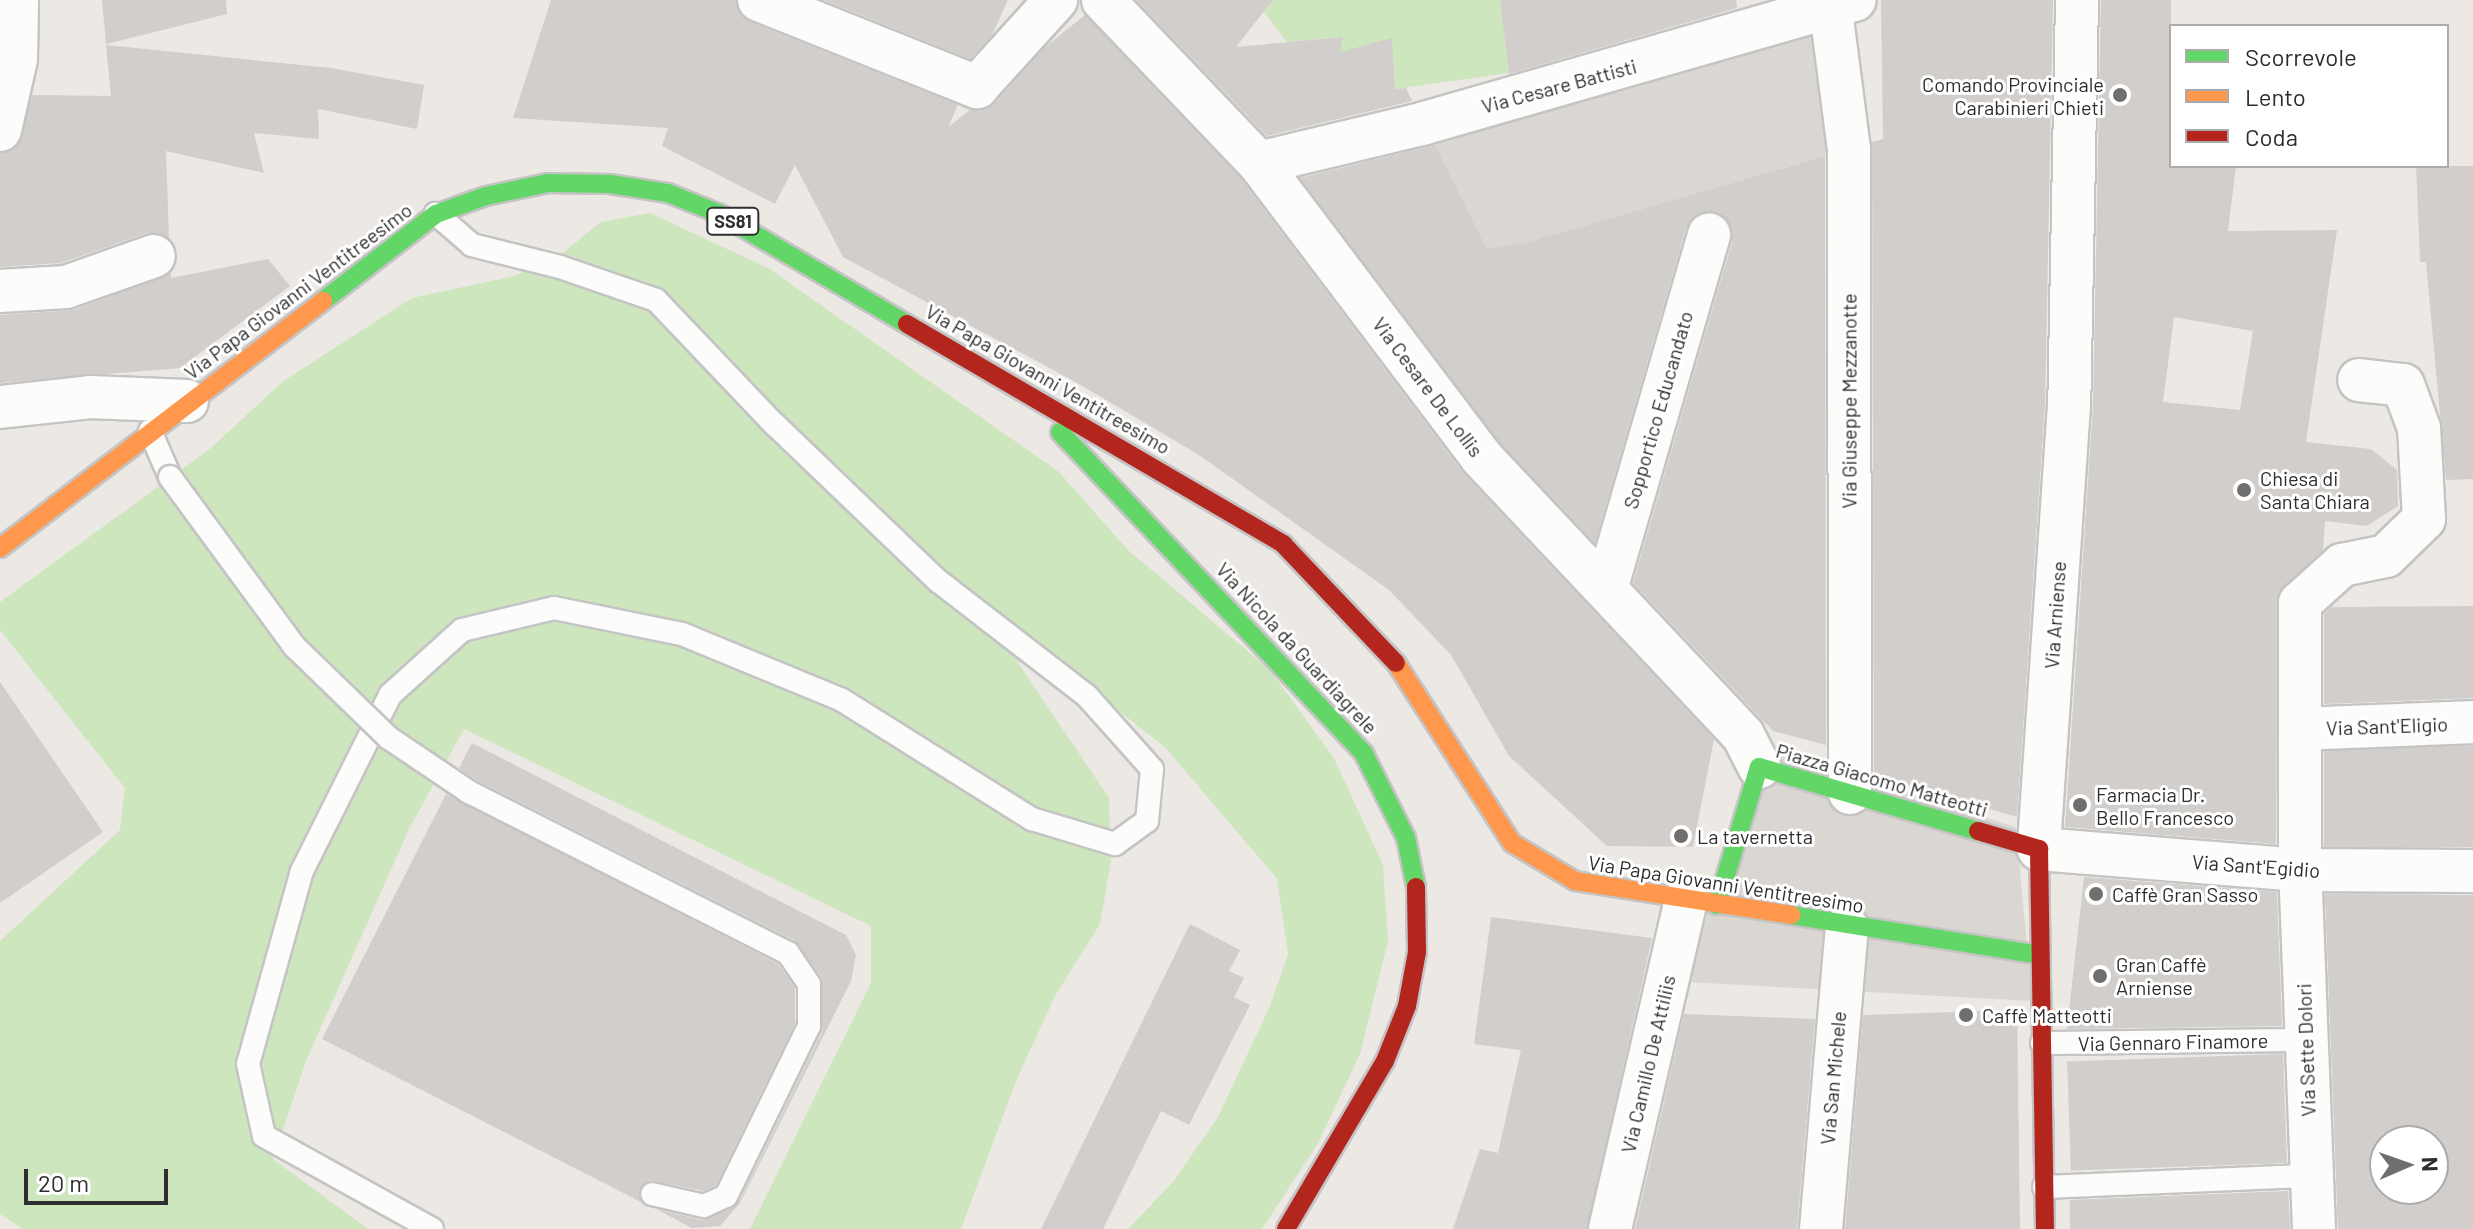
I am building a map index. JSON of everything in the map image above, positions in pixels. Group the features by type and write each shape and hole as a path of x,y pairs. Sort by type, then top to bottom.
{"main road":[{"name":"Via Papa Giovanni Ventitreesimo","path":"0,548 187,401 436,214 486,196 548,183 610,184 668,193 720,214 1283,544 1402,670 1512,843 1575,881 1847,927 2040,955"},
{"name":"Via Nicola da Guardiagrele","path":"1000,376 1103,472 1325,708 1364,754 1406,838 1416,886 1417,952 1407,1006 1385,1061 1286,1229"},
{"name":"Piazza Giacomo Matteotti","path":"1702,902 1759,767 2039,849"},
{"name":"Via Arniense","path":"2039,849 2045,1229"}],"street":[{"path":"0,130 16,59 17,0"},
{"path":"759,0 977,87 1056,0"},
{"name":"Via Cesare De Lollis","path":"1103,0 1259,163 1481,457 1607,586 1743,735 1759,767"},
{"name":"Via Arniense","path":"2039,849 2069,405 2077,0"},
{"name":"Via Cesare Battisti","path":"1259,163 1844,6"},
{"name":"Via Giuseppe Mezzanotte","path":"1844,6 1849,149 1850,793"},
{"name":"Sopportico Educandato","path":"1607,586 1709,235"},
{"path":"0,291 66,287 154,256"},
{"name":"Via Sant'Eligio","path":"2300,870 2300,603 2342,565 2386,556 2424,519 2419,428 2403,385 2359,380"},
{"path":"0,407 90,397 187,401"},
{"name":"Via Sant'Eligio","path":"2301,729 2473,722"},
{"name":"Via Sant'Egidio","path":"2039,849 2300,870 2473,871"},
{"name":"Via Sette Dolori","path":"2300,870 2304,1040 2314,1229"},
{"name":"Via Camillo De Attiliis","path":"1610,1229 1702,902"},
{"name":"Via San Michele","path":"1821,1229 1847,927"}],"lane":[{"path":"432,1229 264,1136 248,1064 309,857 390,695 462,630 554,608 682,634 842,700 1032,819 1115,844 1147,821 1152,769 1087,696 938,581 774,424 656,300 560,267 472,245 436,214"},
{"path":"150,431 170,477 295,647 389,738 469,792 788,953 809,984 809,1026 726,1196 704,1206 652,1194"},
{"name":"Via Gennaro Finamore","path":"2042,1043 2304,1040"},
{"path":"2044,1187 2311,1176"}],"green space":[{"path":"1273,0 1500,0 1509,73 1395,89 1392,39 1340,52 1342,37 1287,42 1264,12"},
{"path":"650,213 768,268 1059,472 1128,550 1269,669 1334,758 1383,865 1388,941 1360,1054 1317,1145 1262,1229 1128,1229 1173,1182 1218,1117 1270,1006 1288,954 1277,879 1165,747 1097,694 1017,661 1109,798 1111,861 1100,924 1055,996 1016,1081 961,1229 750,1229 871,983 871,926 464,729 409,829 306,1061 273,1159 368,1229 23,1229 0,1214 0,941 120,830 125,788 0,630 0,602 211,448 282,382 412,298 515,276 564,252 601,222"}],"shaded area":[{"path":"1831,11 1835,153 1525,243 1487,249 1433,142"},
{"path":"1756,746 2016,827 2032,1001 1688,982"}],"building":[{"path":"102,0 226,0 227,14 106,44"},
{"path":"551,0 736,0 740,14 750,22 958,105 948,127 970,110 995,103 1044,48 1085,15 1241,179 1463,473 1714,739 1693,847 1607,846 1509,756 1451,655 1389,590 1199,455 1079,384 843,257 795,165 775,204 662,146 668,128 513,118"},
{"path":"824,0 1008,0 992,35 970,59"},
{"path":"1136,0 1273,0 1236,47 1343,37 1340,52 1392,38 1395,89 1406,88 1412,101 1267,136"},
{"path":"1500,0 1736,0 1737,8 1509,74"},
{"path":"1881,0 2053,0 2045,404 2017,817 1874,775 1872,142 1883,139"},
{"path":"2101,0 2171,0 2169,168 2236,168 2228,231 2337,230 2306,442 2371,449 2397,470 2398,506 2367,526 2325,521 2323,550 2278,594 2276,844 2065,827 2093,406","holes":["2174,317 2253,331 2240,410 2163,402"]},
{"path":"106,45 331,68 424,85 417,129 318,109 319,139 254,133 264,173 166,151 169,238 147,233 61,263 0,267 0,153 18,146 32,95 111,96"},
{"path":"1435,145 1487,249 1525,243 1825,156 1826,745 1773,731 1633,583 1732,242 1727,219 1704,212 1686,228 1595,543 1499,442 1300,178"},
{"path":"2473,166 2473,479 2446,480 2426,262 2420,262 2416,168"},
{"path":"268,259 290,286 180,368 0,383 0,315 74,310 171,273 171,278"},
{"path":"2473,606 2473,698 2324,704 2324,614 2331,607"},
{"path":"0,682 103,832 0,903"},
{"path":"472,743 846,935 856,955 851,981 740,1203 720,1226 692,1228 656,1209 702,1220 739,1202 822,1032 821,976 794,940 476,780 459,768"},
{"path":"2324,746 2473,746 2473,847 2324,847"},
{"path":"446,794 778,964 795,988 795,1023 716,1185 703,1191 649,1180 639,1190 641,1202 322,1039"},
{"path":"2084,877 2277,892 2282,1026 2067,1029"},
{"path":"2325,894 2473,895 2473,1229 2338,1229"},
{"path":"1491,917 1652,938 1587,1229 1453,1229 1480,1149 1498,1153 1521,1050 1474,1044"},
{"path":"1190,924 1240,950 1229,971 1244,978 1234,997 1250,1005 1189,1125 1161,1111 1103,1229 1041,1229"},
{"path":"2017,1010 2020,1229 1845,1229 1863,1015"},
{"path":"1684,1014 1815,1019 1797,1229 1635,1229"},
{"path":"2283,1054 2287,1163 2071,1170 2067,1062"},
{"path":"2288,1191 2290,1229 2070,1229 2070,1200"}],"traffic: fast":[{"path":"323,301 436,214 486,196 548,183 610,184 668,193 720,214 907,324"},
{"path":"1060,432 1364,754 1406,838 1416,887"},
{"path":"1717,905 1759,767 1978,831"},
{"path":"1791,915 2040,955"}],"traffic: slow":[{"path":"0,548 323,301"},
{"path":"1396,663 1512,843 1575,881 1791,915"}],"traffic: jam":[{"path":"907,324 1283,544 1396,663"},
{"path":"1978,831 2039,849 2045,1229"},
{"path":"1286,1229 1385,1061 1407,1006 1417,952 1416,887"}],"place":[{"name":"Comando Provinciale Carabinieri Chieti","path":"2120,95"},
{"name":"Chiesa di Santa Chiara","path":"2244,490"},
{"name":"Farmacia Dr. Bello Francesco","path":"2080,805"},
{"name":"La tavernetta","path":"1681,836"},
{"name":"Caffè Gran Sasso","path":"2096,894"},
{"name":"Gran Caffè Arniense","path":"2100,976"},
{"name":"Caffè Matteotti","path":"1966,1015"}]}
